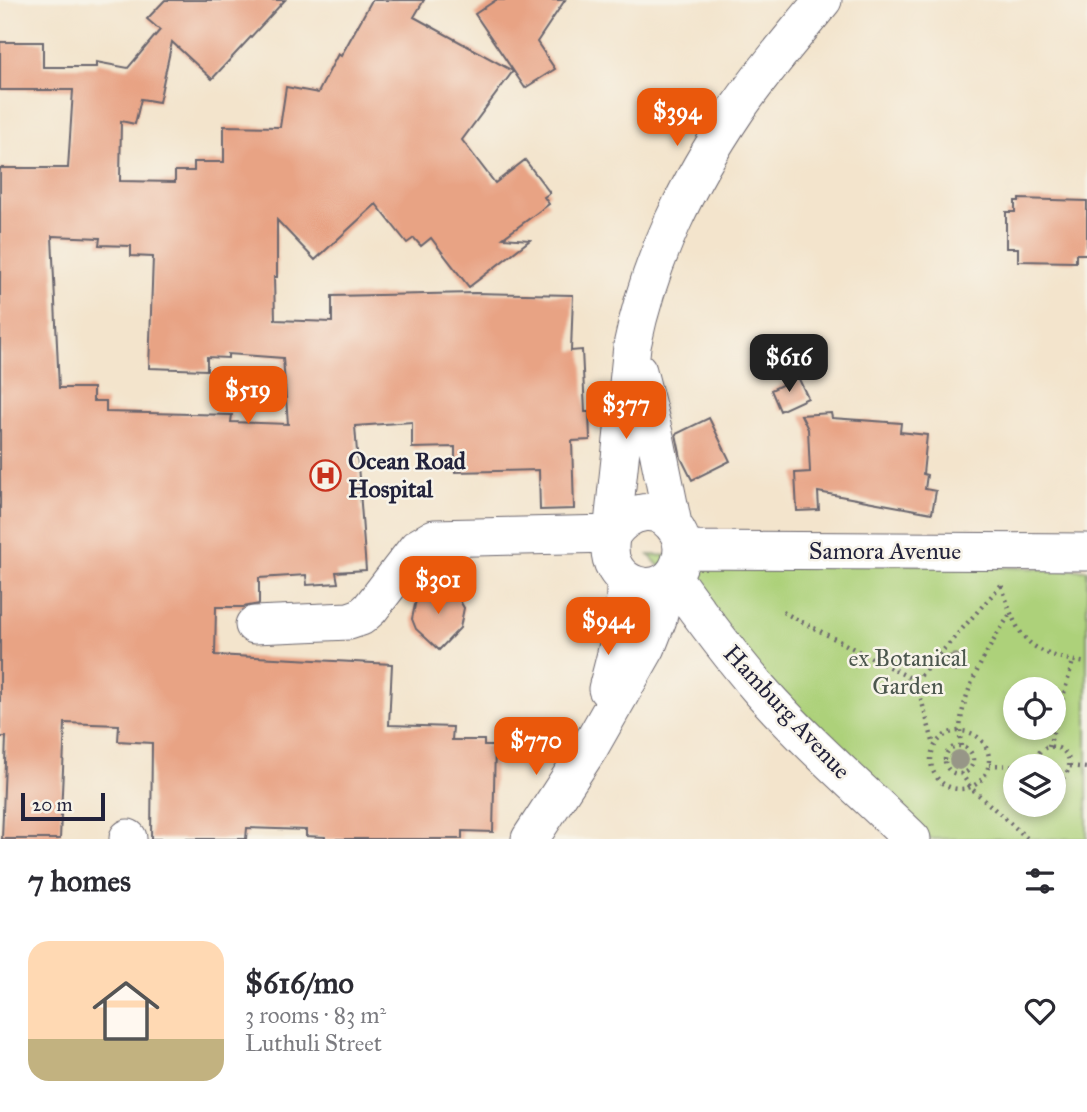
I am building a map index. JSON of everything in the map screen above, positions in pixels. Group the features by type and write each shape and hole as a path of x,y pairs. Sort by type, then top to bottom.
{"street":[{"path":"590,747 622,636 626,609 625,580 610,560 608,547 612,534 632,346 638,316 657,256 680,203 738,107 822,0"},
{"path":"530,839 590,747 647,647 658,618 673,558 656,442 632,346"},
{"name":"Samora Avenue","path":"612,534 620,523 632,515 646,512 661,515 673,558"},
{"path":"254,625 349,621 361,617 370,610 417,548 434,538 612,534"},
{"name":"Samora Avenue","path":"625,580 644,587 673,558 1087,552"},
{"name":"Hamburg Avenue","path":"673,558 723,645 761,691 806,739 912,839"}],"path":[{"path":"916,681 1002,585 1010,614 1032,648 1087,663"},
{"path":"783,612 916,681 934,745"},
{"path":"961,747 958,730 976,668 1010,614"},
{"path":"1049,747 1073,661"},
{"path":"958,730 968,732 985,744 989,754 986,774 971,788 951,788 940,782 934,775 930,755 934,745 941,737 958,730"},
{"path":"1040,754 1055,746 1065,753 1070,766 1066,775"},
{"path":"961,747 969,751 973,760 969,769 961,773 952,772 945,760 951,748 961,747"},
{"path":"989,765 1003,765"},
{"path":"1070,766 1087,768"},
{"path":"961,773 971,788 1028,839"}],"green space":[{"name":"ex Botanical Garden","path":"649,555 1087,570 1087,839 928,839 802,723"}],"building":[{"path":"165,0 285,0 212,79 172,42 159,102 141,99 135,124 121,121 120,181 175,182 175,171 194,171 194,162 224,162 224,126 280,127 286,87 318,93 338,54 341,56 372,0 424,0 414,17 513,71 462,140 495,183 525,160 550,193 544,197 549,204 503,238 530,240 469,287 431,238 421,246 414,238 407,243 376,204 315,260 277,220 275,320 332,322 332,296 475,293 573,295 571,351 582,350 585,412 589,412 590,440 572,441 574,509 540,510 539,470 455,472 455,447 412,448 412,422 355,426 366,570 336,572 338,583 307,585 306,575 259,578 259,604 216,607 215,655 392,664 389,725 453,727 452,740 484,740 484,746 495,746 493,832 462,831 462,839 325,839 306,836 306,830 247,828 246,839 151,839 152,743 118,741 119,725 65,723 60,839 2,839 6,737 0,737 0,168 68,168 73,90 0,90 0,42 43,42 43,67 96,67 96,62 128,68 160,30 147,19","holes":["52,236 100,238 99,245 131,246 131,256 153,257 149,368 207,370 207,357 228,358 228,354 283,358 288,424 231,422 232,415 106,412 106,401 93,401 93,388 59,388"]},
{"path":"496,0 565,0 537,42 555,69 525,88 475,14"},
{"path":"1015,201 1087,201 1087,254 1076,254 1076,262 1018,261 1018,248 1006,248 1006,212 1015,212"},
{"path":"798,377 808,398 780,411 771,390"},
{"path":"831,413 832,418 901,423 900,432 927,435 923,474 927,475 925,489 936,491 932,513 818,492 819,510 797,511 795,473 810,472 808,429 801,415"},
{"path":"709,418 730,461 692,480 681,458 676,434"},
{"path":"432,588 452,592 464,608 460,628 439,650 416,629 412,619 416,600 423,592"}],"place":[{"name":"Ocean Road Hospital","path":"325,475"}]}
